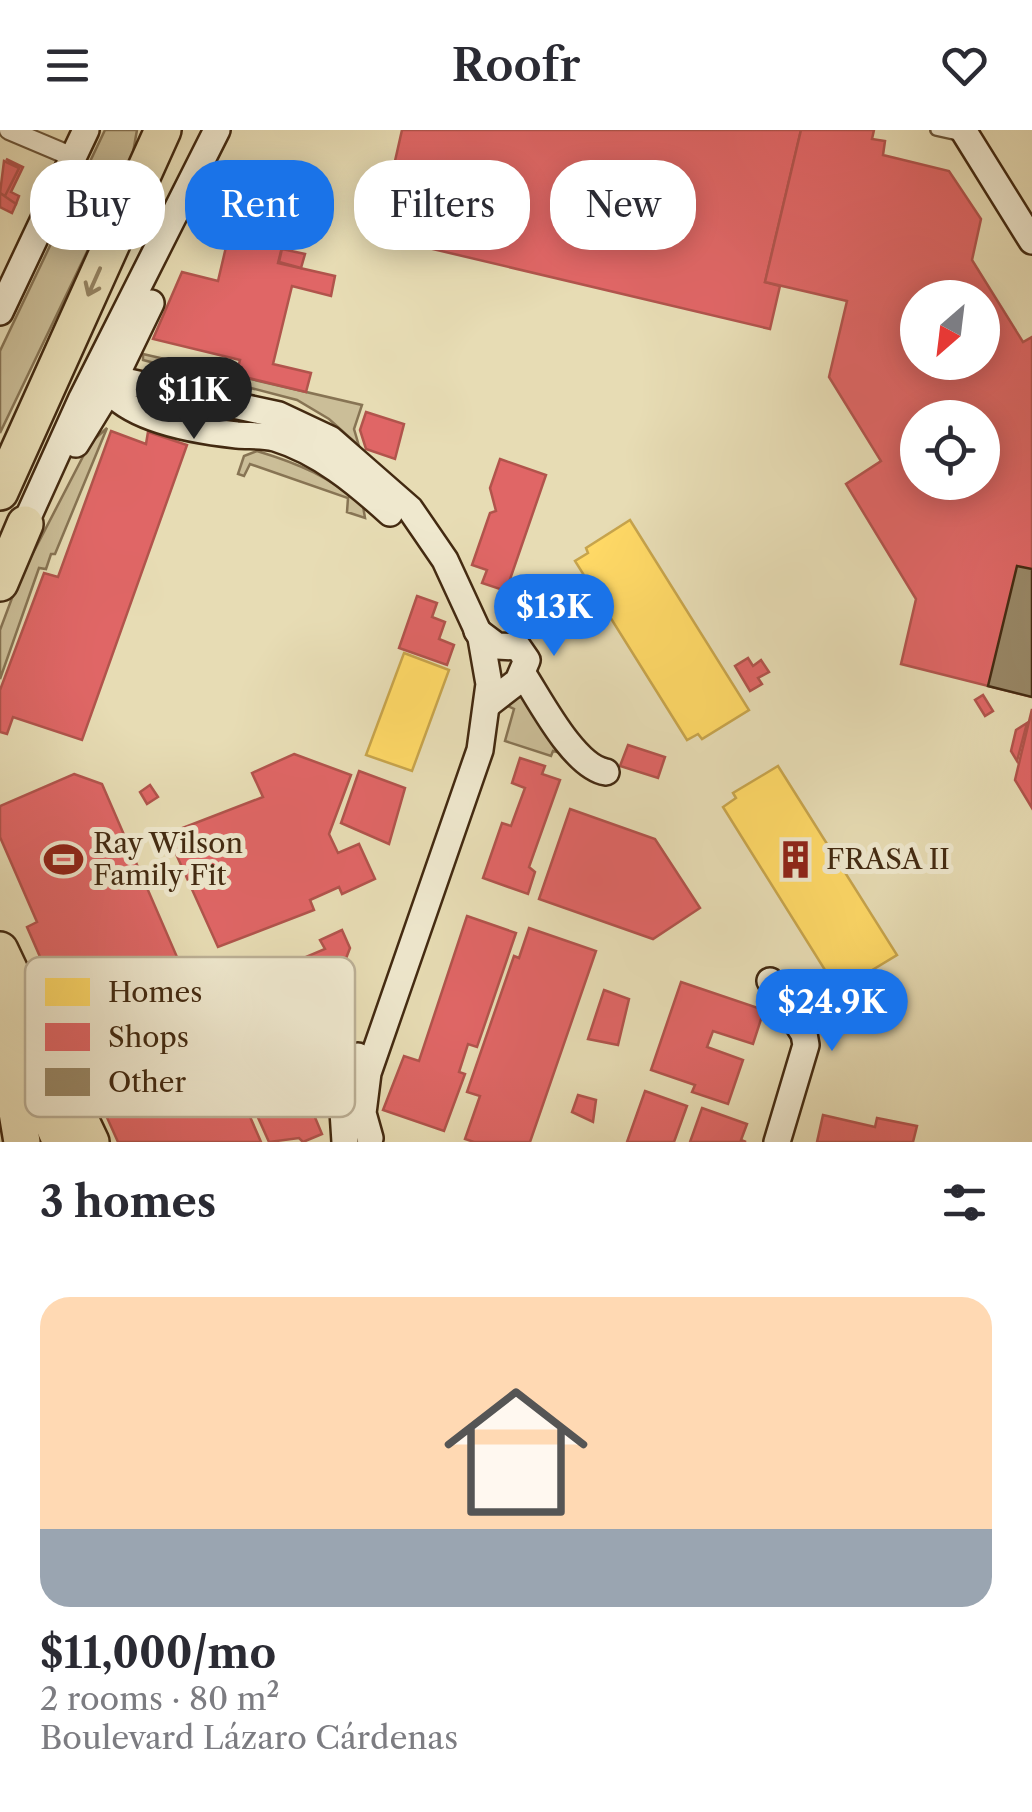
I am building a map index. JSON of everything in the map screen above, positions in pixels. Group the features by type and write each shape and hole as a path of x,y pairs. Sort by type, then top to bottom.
{"highway":[{"path":"0,490 163,130"},
{"path":"0,583 25,524"},
{"path":"0,950 25,1003"},
{"path":"0,1008 25,1063"},
{"path":"0,1029 18,1105 22,1142"},
{"path":"0,1059 18,1105"},
{"path":"50,1117 61,1142"},
{"path":"79,1117 91,1142"}],"street":[{"path":"9,130 73,157"},
{"path":"0,312 86,130"},
{"path":"25,524 82,398 217,130"},
{"path":"965,133 1032,241"},
{"path":"25,524 116,391 154,296 170,226"},
{"path":"116,391 131,379 344,450 410,509 445,560 487,658 488,705 480,750 368,1073 363,1114 371,1141"},
{"path":"116,391 158,418 235,435 301,436 321,458 374,498 429,561 468,650 476,703 466,750 355,1065"},
{"path":"477,631 497,646 518,646 525,668 576,754 589,766 602,765"},
{"path":"488,705 525,668"},
{"path":"770,981 804,1034 806,1045 777,1142"},
{"path":"349,1117 371,1141"}],"lane":[{"path":"936,130 965,133"}],"shaded area":[{"path":"105,130 137,130 131,160 91,160"},
{"path":"48,250 88,250 0,433 0,351"},
{"path":"143,354 362,405 354,429 359,446 329,419 297,400 143,360"},
{"path":"107,428 55,554 51,554 46,569 39,568 0,679 0,630 18,582 90,443"},
{"path":"257,451 326,479 363,506 365,518 347,512 348,498 250,464 244,476 238,474 244,456"},
{"path":"528,695 565,754 553,751 551,756 505,741 514,709 508,706 509,700"}],"building: Homes":[{"path":"630,520 749,710 702,739 698,734 687,740 575,561 588,553 586,548"},
{"path":"404,653 449,670 412,771 366,755"},
{"name":"FRASA II","path":"778,766 897,955 849,984 846,979 835,986 723,807 736,798 733,793"}],"building: Shops":[{"path":"402,130 801,130 765,282 780,286 770,329 437,250 530,250 530,160 395,160"},
{"path":"801,130 874,130 872,139 885,141 883,155 949,171 981,219 972,260 984,280 900,280 900,380 1000,380 1000,305 1023,342 1032,337 1032,697 901,664 916,599 846,484 881,461 829,377 847,301 765,282"},
{"path":"6,159 23,167 11,192 19,196 16,204 3,198 19,168"},
{"path":"4,161 19,168 5,196 0,193"},
{"path":"0,193 16,204 12,213 0,207"},
{"path":"225,250 281,250 278,263 335,276 331,296 292,286 273,364 311,373 306,392 236,375 240,360 153,339 182,272 218,281"},
{"path":"282,250 305,254 301,268 279,262"},
{"path":"366,412 404,424 395,459 366,449 360,430"},
{"path":"111,431 146,444 148,432 187,445 82,740 13,717 7,734 0,732 0,690 44,573 58,577"},
{"path":"500,459 546,475 506,591 482,583 487,570 472,565 490,513 496,511 490,488"},
{"path":"417,596 437,603 432,617 445,622 439,639 454,645 447,665 399,648"},
{"path":"748,658 753,666 761,660 769,672 758,678 762,684 750,691 735,666"},
{"path":"983,695 993,711 985,716 975,700"},
{"path":"1032,709 1032,808 1015,780"},
{"path":"1027,723 1017,761 1011,751 1016,730"},
{"path":"628,745 665,757 658,778 620,766"},
{"path":"294,754 351,775 329,834 338,853 359,844 375,879 342,894 339,887 310,900 314,910 218,947 167,834 263,797 252,773"},
{"path":"520,758 545,766 542,774 560,780 529,867 535,872 528,894 483,878 502,823 511,826 525,788 512,783"},
{"path":"359,771 405,788 389,844 341,823"},
{"path":"74,774 102,784 177,957 40,957 27,927 37,922 0,837 0,806"},
{"path":"150,785 158,797 147,804 140,792"},
{"path":"570,809 655,839 700,908 653,939 539,899"},
{"path":"467,916 516,933 477,1047 468,1044 459,1072 465,1074 444,1131 383,1110 404,1056 419,1061"},
{"path":"529,928 596,951 530,1142 474,1142 465,1139 480,1096 467,1092 514,956 519,958"},
{"path":"342,930 350,948 347,957 306,957 325,949 320,940"},
{"path":"681,982 764,1010 753,1044 713,1031 707,1047 743,1060 728,1104 692,1092 695,1085 651,1070"},
{"path":"604,990 629,999 618,1045 588,1039"},
{"path":"645,1091 687,1106 674,1142 627,1142"},
{"path":"578,1095 596,1100 593,1122 572,1112"},
{"path":"702,1108 747,1124 741,1140 746,1142 690,1142"},
{"path":"823,1115 875,1127 877,1118 917,1126 913,1142 817,1142"},
{"path":"107,1117 250,1117 261,1142 118,1142"},
{"path":"258,1117 315,1117 322,1134 303,1142 299,1138 269,1142"}],"building: Other":[{"path":"1017,566 1032,569 1032,697 988,686"}],"place":[{"name":"Ray Wilson Family Fit","path":"63,859"},
{"name":"FRASA II","path":"796,859"}]}
